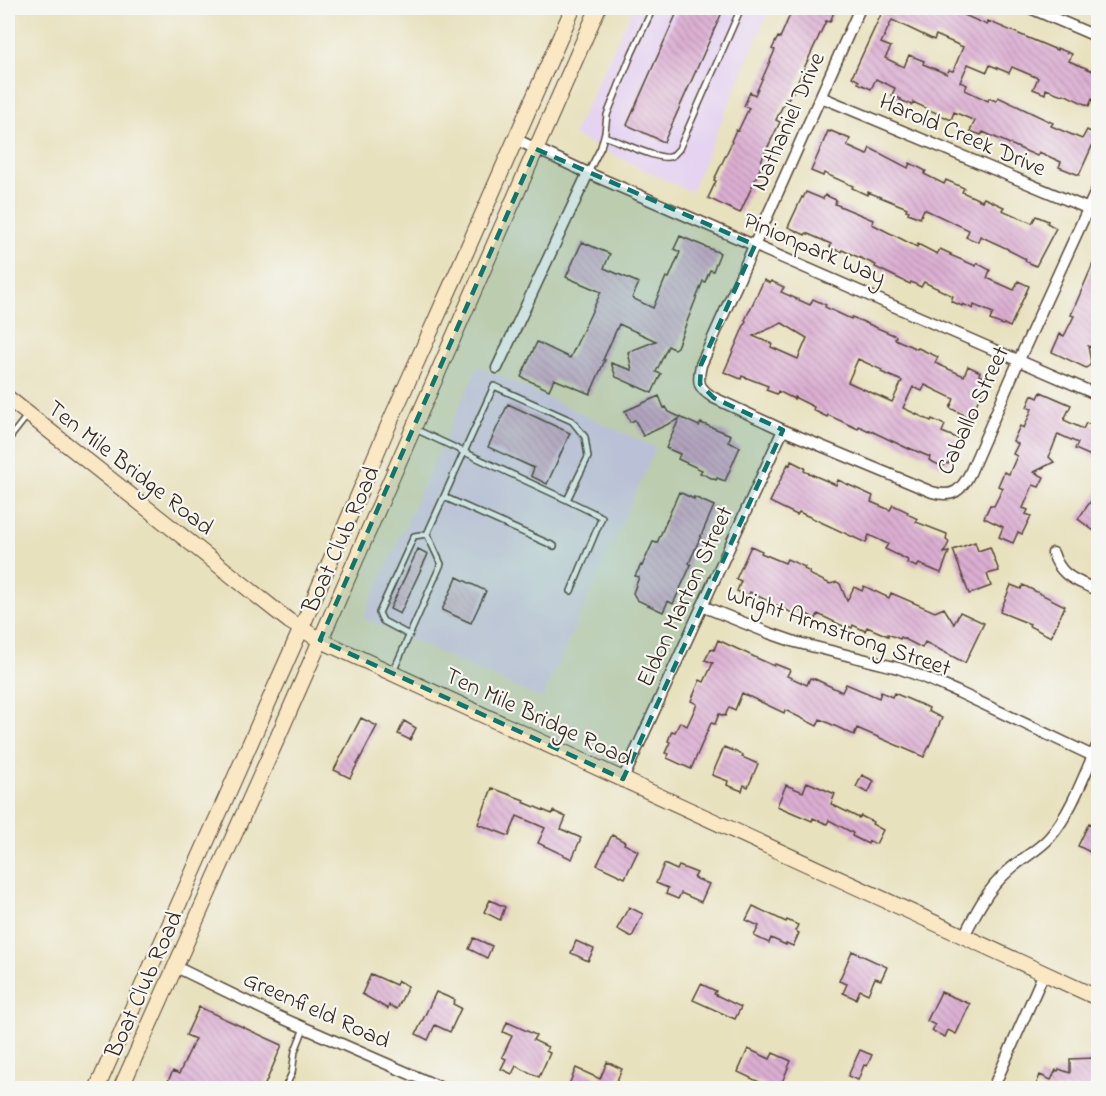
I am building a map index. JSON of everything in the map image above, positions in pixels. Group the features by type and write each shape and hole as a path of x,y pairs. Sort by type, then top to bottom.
{"main road":[{"name":"Boat Club Road","path":"97,1089 302,629 392,417 573,8"},
{"name":"Boat Club Road","path":"121,1089 598,8"},
{"name":"Ten Mile Bridge Road","path":"8,398 289,621 320,640 1098,998"}],"street":[{"name":"Nathaniel Drive","path":"700,384 701,365 860,8"},
{"path":"1030,8 1098,37"},
{"name":"Harold Creek Drive","path":"821,97 1089,209"},
{"name":"Pinionpark Way","path":"515,139 1098,395"},
{"path":"497,368 588,173"},
{"name":"Caballo Street","path":"700,384 704,391 714,398 783,430 932,492 942,495 954,493 964,484 970,472 1018,360 1098,187"},
{"name":"Eldon Marton Street","path":"623,779 783,430"},
{"path":"1053,553 1061,571 1098,591"},
{"name":"Wright Armstrong Street","path":"702,606 795,642 898,668 923,677 1093,756"},
{"path":"964,936 980,904 992,887 1008,870 1047,840 1058,827 1098,744"},
{"name":"Greenfield Road","path":"176,967 275,1015 442,1089"},
{"path":"993,1089 1044,973"}],"lane":[{"path":"588,173 601,147 607,115 653,8"},
{"path":"604,136 664,159 672,156 679,149 741,8"},
{"path":"392,674 441,564 427,534 494,386 573,421 585,437 588,457 567,500"},
{"path":"8,440 28,414"},
{"path":"413,428 602,517 571,591"},
{"path":"444,497 554,546"},
{"path":"409,635 383,621 379,613 414,536 427,534"},
{"path":"285,1089 292,1073 295,1051 304,1028"}],"highlighted area":[{"path":"536,149 755,245 701,365 700,384 714,398 783,430 623,779 320,640"}],"shaded area":[{"path":"633,8 770,8 691,192 573,135"},
{"path":"478,366 656,448 542,699 363,618"}],"building":[{"path":"679,8 724,8 664,142 627,125"},
{"path":"793,8 825,8 834,12 830,22 826,21 793,92 788,100 786,99 776,120 780,122 740,213 708,198 736,130 738,131 749,108 744,106 750,92 755,95 775,50 772,49 778,37 780,38"},
{"path":"884,8 959,8 966,11 964,15 987,25 988,21 1072,54 1069,61 1098,73 1098,102 1092,99 1089,106 1064,94 1046,89 1045,94 1033,89 1038,78 1012,67 1009,73 990,65 987,72 968,64 960,82 967,85 965,90 988,101 989,98 996,101 998,97 1053,123 1051,126 1082,139 1087,130 1097,135 1079,175 1059,167 1061,162 1039,152 1037,156 983,132 981,135 970,131 975,121 954,112 951,120 913,102 912,105 900,100 892,95 895,88 876,79 871,89 858,83 859,81 852,77","holes":["892,20 934,40 936,35 963,47 953,71 949,70 947,74 909,55 904,67 885,58 891,47 881,43"]},
{"path":"828,131 850,139 847,146 867,155 870,148 908,168 910,163 926,171 924,174 944,184 946,180 964,188 962,192 982,201 984,198 1004,207 1002,210 1032,223 1036,216 1048,221 1047,223 1056,228 1036,266 980,236 978,242 966,237 969,230 924,209 920,218 908,213 907,208 868,192 867,195 824,173 823,176 811,171"},
{"path":"806,192 823,199 825,195 836,200 835,204 873,220 872,224 917,247 918,244 937,254 940,249 976,266 977,263 990,270 987,278 1014,290 1018,281 1029,286 1010,327 990,320 993,313 974,305 973,309 963,304 962,306 951,301 953,296 924,282 921,287 911,282 910,284 875,267 876,265 842,250 841,252 830,247 831,244 788,227"},
{"path":"680,236 720,253 713,271 710,270 705,282 703,281 677,347 674,349 668,346 656,372 661,374 652,393 616,377 611,363 632,370 628,352 656,341 619,324 590,394 554,379 549,390 521,377 537,342 570,358 601,292 566,277 582,242 610,254 604,268 639,283 632,298 653,308 680,252 674,249"},
{"path":"1098,252 1098,349 1088,346 1091,362 1086,368 1052,352 1060,334 1064,336 1074,316 1071,315"},
{"path":"764,280 770,283 771,281 784,287 781,292 810,305 813,299 826,305 825,307 896,336 895,339 938,357 935,363 964,376 968,366 988,379 970,418 950,408 954,399 925,385 922,391 913,387 903,408 945,425 942,432 959,439 948,464 945,463 943,467 929,460 930,457 869,430 859,426 858,429 828,415 827,417 813,410 814,407 794,397 794,399 778,391 777,394 766,390 768,386 724,372","holes":["782,323 807,338 798,359 753,336","858,359 902,381 892,402 848,382"]},
{"path":"1041,392 1071,405 1064,420 1083,429 1086,423 1098,428 1098,459 1075,449 1078,443 1058,434 1049,457 1054,462 1034,472 1044,477 1039,487 1033,485 1023,508 1028,510 1026,514 1031,516 1022,534 1018,532 1013,543 999,537 1003,527 984,518 990,505 994,506 1003,488 998,486 1004,472 1009,474 1017,456 1013,454 1018,444 1013,441 1020,426 1024,428 1032,409 1027,407 1032,395 1038,398"},
{"path":"659,396 664,408 666,407 669,412 699,426 701,423 731,435 728,442 740,447 725,481 700,473 702,470 678,459 680,454 666,448 679,419 643,436 635,420 630,422 625,411"},
{"path":"508,404 570,433 547,484 531,476 534,468 488,447"},
{"path":"791,461 805,468 804,471 836,485 838,480 873,496 871,502 890,510 893,505 918,519 916,522 947,534 946,540 949,542 944,553 949,552 941,573 919,564 917,567 907,563 908,560 885,549 888,544 869,535 866,543 799,512 797,515 770,502"},
{"path":"1098,491 1098,534 1078,519"},
{"path":"679,492 714,506 673,604 668,601 663,612 637,600 633,593 639,577 635,576 653,542 657,543"},
{"path":"975,542 978,551 990,547 999,571 987,574 991,586 969,594 953,550"},
{"path":"751,546 785,563 787,559 805,567 804,569 810,572 809,574 830,584 837,582 847,601 854,587 862,591 864,586 889,598 891,593 935,612 944,608 954,624 960,612 984,623 965,663 925,642 922,648 901,637 900,639 888,634 888,636 867,627 865,631 853,625 852,628 848,626 847,628 818,614 816,619 796,608 794,614 750,592 748,596 737,591 741,581 736,579"},
{"path":"418,549 428,554 400,614 390,609"},
{"path":"457,577 486,591 471,623 442,610"},
{"path":"1011,585 1021,589 1023,585 1065,606 1051,637 1029,626 1030,624 1000,612"},
{"path":"718,640 774,666 775,664 790,670 787,676 807,685 810,678 842,692 846,684 879,698 881,692 892,697 894,693 929,708 928,711 942,718 924,757 857,728 854,735 820,719 817,726 742,693 735,710 729,707 725,716 719,714 715,724 711,723 691,769 667,758 669,754 665,753 672,731 675,732 680,722 687,726 697,704 691,701 700,680 704,682 713,663 705,660 711,649 714,650"},
{"path":"361,718 377,726 350,778 334,770"},
{"path":"404,721 416,728 410,740 398,734"},
{"path":"724,747 758,764 748,787 744,785 742,791 727,785 728,781 712,775"},
{"path":"862,775 874,781 868,793 856,787"},
{"path":"807,782 835,794 831,804 859,818 861,816 873,822 872,824 883,830 876,844 869,841 868,844 852,836 853,833 829,820 827,824 813,818 812,821 777,806 786,785 803,792"},
{"path":"492,788 552,814 553,811 566,817 561,829 581,838 572,859 538,843 545,828 517,816 509,836 478,824"},
{"path":"1089,823 1098,828 1098,856 1078,846"},
{"path":"612,835 638,851 625,878 597,865"},
{"path":"664,864 677,870 679,866 697,873 694,878 709,884 701,902 681,893 678,899 666,894 668,888 656,883"},
{"path":"490,900 505,907 500,920 484,912"},
{"path":"753,906 786,922 787,920 798,925 795,931 799,933 793,946 771,938 769,943 754,936 759,926 746,920"},
{"path":"629,907 643,914 632,937 617,929"},
{"path":"474,938 492,946 487,958 469,949"},
{"path":"576,941 594,949 588,961 571,953"},
{"path":"852,951 887,967 881,980 875,978 868,994 860,990 856,999 843,993 847,984 839,981"},
{"path":"371,974 396,985 398,981 408,986 397,1009 389,1005 388,1009 362,994"},
{"path":"701,984 716,991 714,994 741,1007 735,1019 693,1000"},
{"path":"436,992 455,1000 453,1004 461,1008 450,1032 435,1025 428,1040 416,1034"},
{"path":"941,992 970,1004 956,1034 948,1030 945,1037 932,1031 935,1025 927,1021"},
{"path":"199,1007 282,1045 263,1089 172,1089 173,1086 167,1083 173,1071 179,1074 195,1039 186,1035"},
{"path":"507,1022 536,1035 533,1040 548,1047 546,1051 550,1053 539,1077 516,1066 512,1074 501,1069 506,1059 502,1057 512,1036 503,1032"},
{"path":"748,1049 770,1059 773,1053 791,1061 779,1089 774,1089 738,1072"},
{"path":"860,1050 872,1055 867,1066 864,1065 858,1080 848,1076"},
{"path":"1094,1058 1095,1072 1098,1070 1098,1085 1093,1089 1044,1089 1036,1085 1040,1075 1051,1080 1056,1070 1070,1073 1070,1059"},
{"path":"607,1062 622,1069 615,1085 622,1089 567,1089 576,1068 600,1079"}]}
